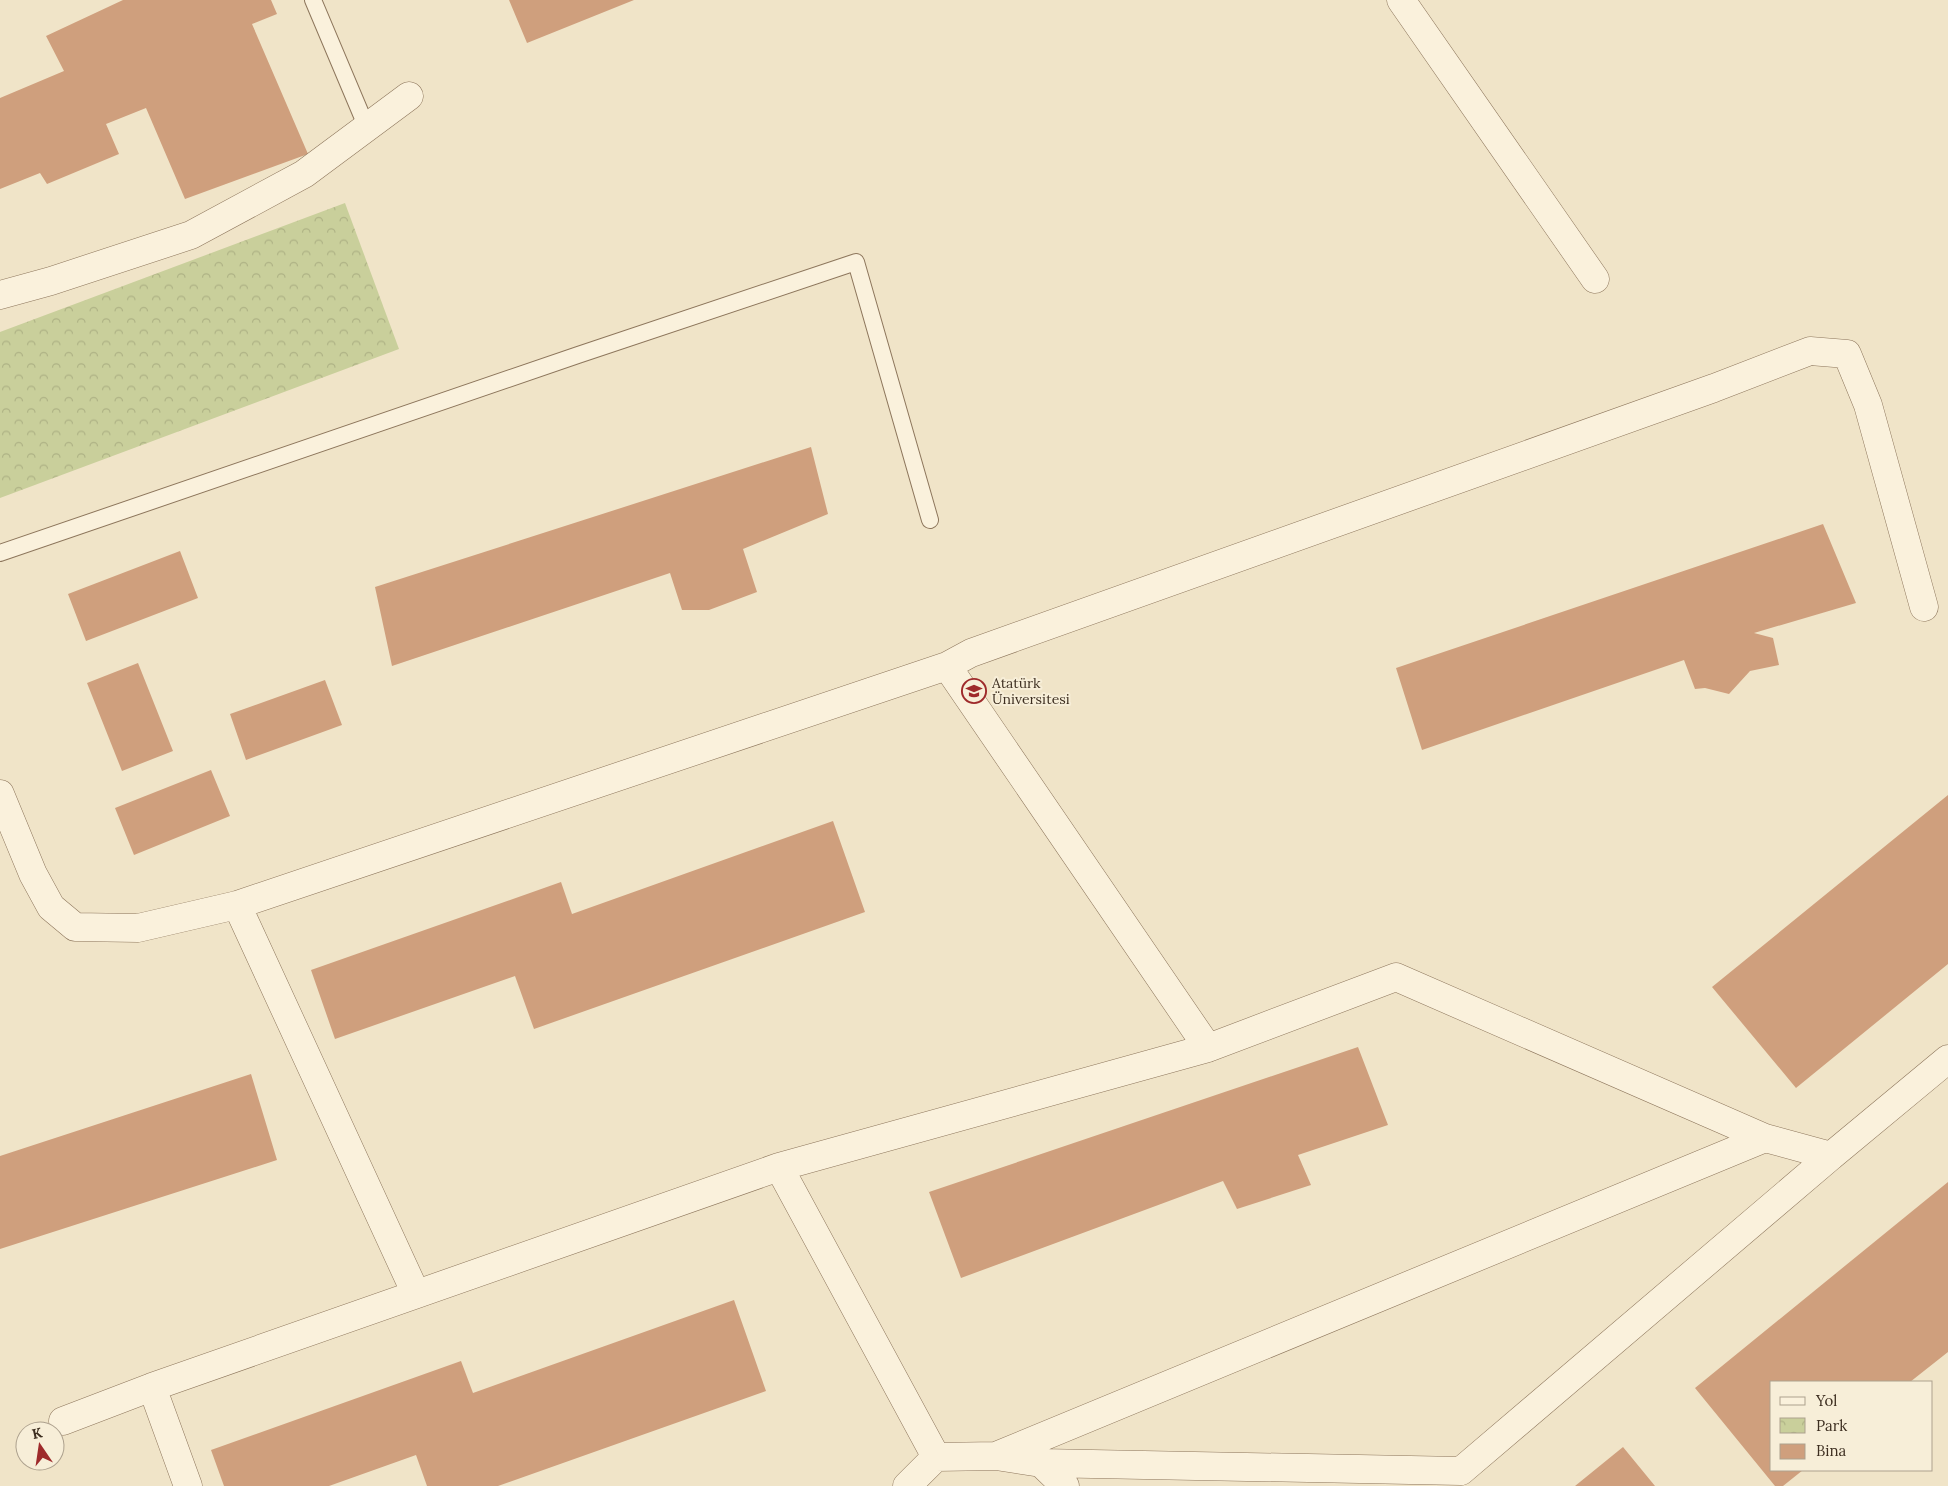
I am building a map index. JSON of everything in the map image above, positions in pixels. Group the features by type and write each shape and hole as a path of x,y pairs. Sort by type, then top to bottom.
{"street":[{"path":"1401,0 1595,279"},
{"path":"0,295 191,235 304,174 409,96"},
{"path":"0,794 33,874 51,907 75,927 138,928 237,905 947,666 971,653 1714,388 1810,351 1847,354 1868,405 1924,607"},
{"path":"947,666 1208,1048"},
{"path":"237,905 416,1294"},
{"path":"63,1421 416,1294 779,1167 1208,1048 1396,977 1764,1138 1831,1156"},
{"path":"907,1486 936,1458 996,1456 1041,1463 1462,1471 1831,1156 1948,1059"},
{"path":"996,1456 1764,1138"},
{"path":"779,1167 936,1458"},
{"path":"152,1388 188,1486"},
{"path":"1041,1463 1065,1486"}],"lane":[{"path":"313,0 367,128"},
{"path":"0,552 856,262 930,520"}],"green space":[{"path":"345,203 399,349 0,498 0,332"}],"building":[{"path":"123,0 271,0 277,14 252,24 308,154 185,199 146,108 106,124 119,154 47,184 40,173 0,189 0,98 64,71 46,36"},
{"path":"509,0 634,0 527,43"},
{"path":"811,447 828,514 743,549 757,592 709,610 682,610 670,573 392,666 375,587"},
{"path":"1823,524 1856,603 1754,633 1773,638 1779,665 1750,671 1729,694 1705,688 1695,689 1684,660 1422,750 1396,668"},
{"path":"180,551 198,598 86,641 68,594"},
{"path":"138,663 173,751 122,771 87,683"},
{"path":"325,680 342,725 246,760 230,714"},
{"path":"211,770 230,816 134,855 115,808"},
{"path":"1948,795 1948,964 1796,1088 1712,987"},
{"path":"833,821 865,912 534,1029 515,976 335,1039 311,970 561,882 572,914"},
{"path":"1358,1047 1388,1125 1298,1155 1311,1185 1237,1209 1223,1181 961,1278 929,1192"},
{"path":"251,1074 277,1160 0,1249 0,1156"},
{"path":"1948,1182 1948,1352 1911,1381 1770,1381 1770,1471 1802,1471 1783,1486 1775,1486 1695,1388"},
{"path":"734,1300 766,1391 498,1486 427,1486 416,1455 329,1486 224,1486 211,1450 461,1361 473,1393"},
{"path":"1623,1447 1655,1486 1575,1486"}],"place":[{"name":"Atatürk Üniversitesi","path":"974,691"}]}
